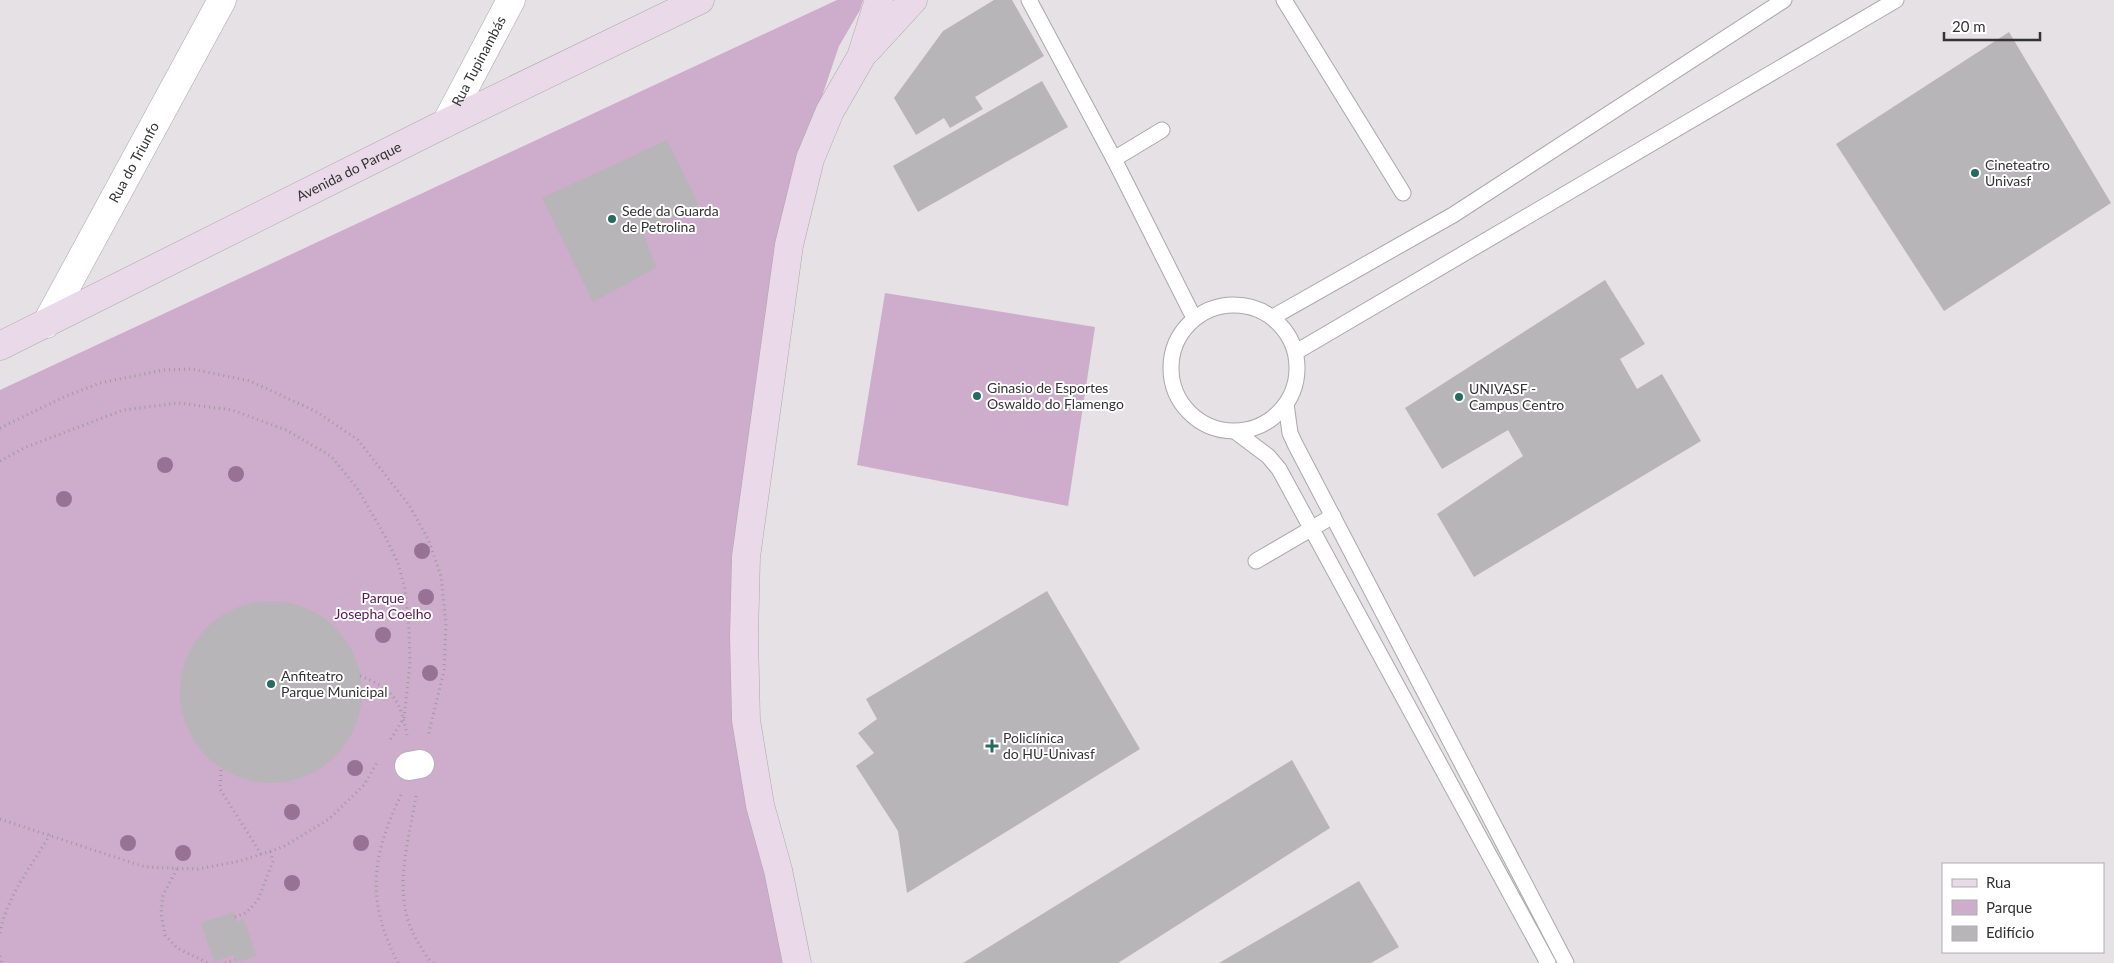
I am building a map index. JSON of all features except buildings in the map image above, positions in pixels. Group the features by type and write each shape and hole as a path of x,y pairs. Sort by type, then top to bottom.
{"street":[{"name":"Rua do Triunfo","path":"46,324 222,0"},
{"name":"Rua Tupinambás","path":"446,123 511,0"},
{"name":"Avenida do Parque","path":"0,346 446,123 700,0"},
{"path":"797,963 778,870 760,805 746,720 744,637 746,557 789,245 810,159 830,111 861,57 879,0"},
{"path":"861,57 913,0"}],"lane":[{"path":"1029,0 1114,159 1194,318"},
{"path":"1284,0 1403,193"},
{"path":"1273,317 1453,215 1784,0"},
{"path":"1296,352 1896,0"},
{"path":"1114,159 1162,130"},
{"path":"1233,304 1254,307 1273,317 1287,332 1296,352 1298,373 1293,393 1281,411 1265,424 1245,432 1224,432 1204,425 1187,413 1176,395 1170,374 1172,354 1180,334 1194,318 1213,308 1233,304"},
{"path":"1286,404 1290,433 1566,963"},
{"path":"1236,432 1268,456 1279,469 1548,963"},
{"path":"1256,561 1333,516"}],"path":[{"path":"0,428 64,397 100,383 164,370 192,369 250,381 317,412 358,440 408,505 428,539 440,576 446,624 444,671 415,765 392,814 379,852 375,881 377,905 387,938 398,963"},
{"path":"0,461 24,448 123,410 179,403 232,410 286,430 331,456 357,488 386,536 398,563 405,590 410,664 404,718 389,743"},
{"path":"360,676 378,683 394,696 404,718 415,765 403,870 402,889 404,907 412,933 432,963"},
{"path":"0,819 145,868 198,870 240,861 283,847 329,819 364,785 379,760"},
{"path":"221,770 220,789 261,854"},
{"path":"0,933 3,916 20,883 50,835"},
{"path":"235,917 246,913 258,900 273,861 270,851"},
{"path":"177,869 163,895 161,913 165,935 177,948 208,963"},
{"path":"0,956 2,963"},
{"path":"225,963 235,960"}],"green space":[{"name":"Parque Josepha Coelho","path":"837,0 863,0 860,10 839,46 797,170 738,569 785,963 0,963 0,390"},
{"name":"Ginasio de Esportes Oswaldo do Flamengo","path":"885,293 1095,327 1068,506 857,465"}],"place":[{"name":"Cineteatro Univasf","path":"1975,173"},
{"name":"Sede da Guarda de Petrolina","path":"612,219"},
{"name":"Ginasio de Esportes Oswaldo do Flamengo","path":"977,396"},
{"name":"UNIVASF - Campus Centro","path":"1459,397"},
{"name":"Anfiteatro Parque Municipal","path":"271,684"},
{"name":"Policlínica do HU-Univasf","path":"992,746"}]}
